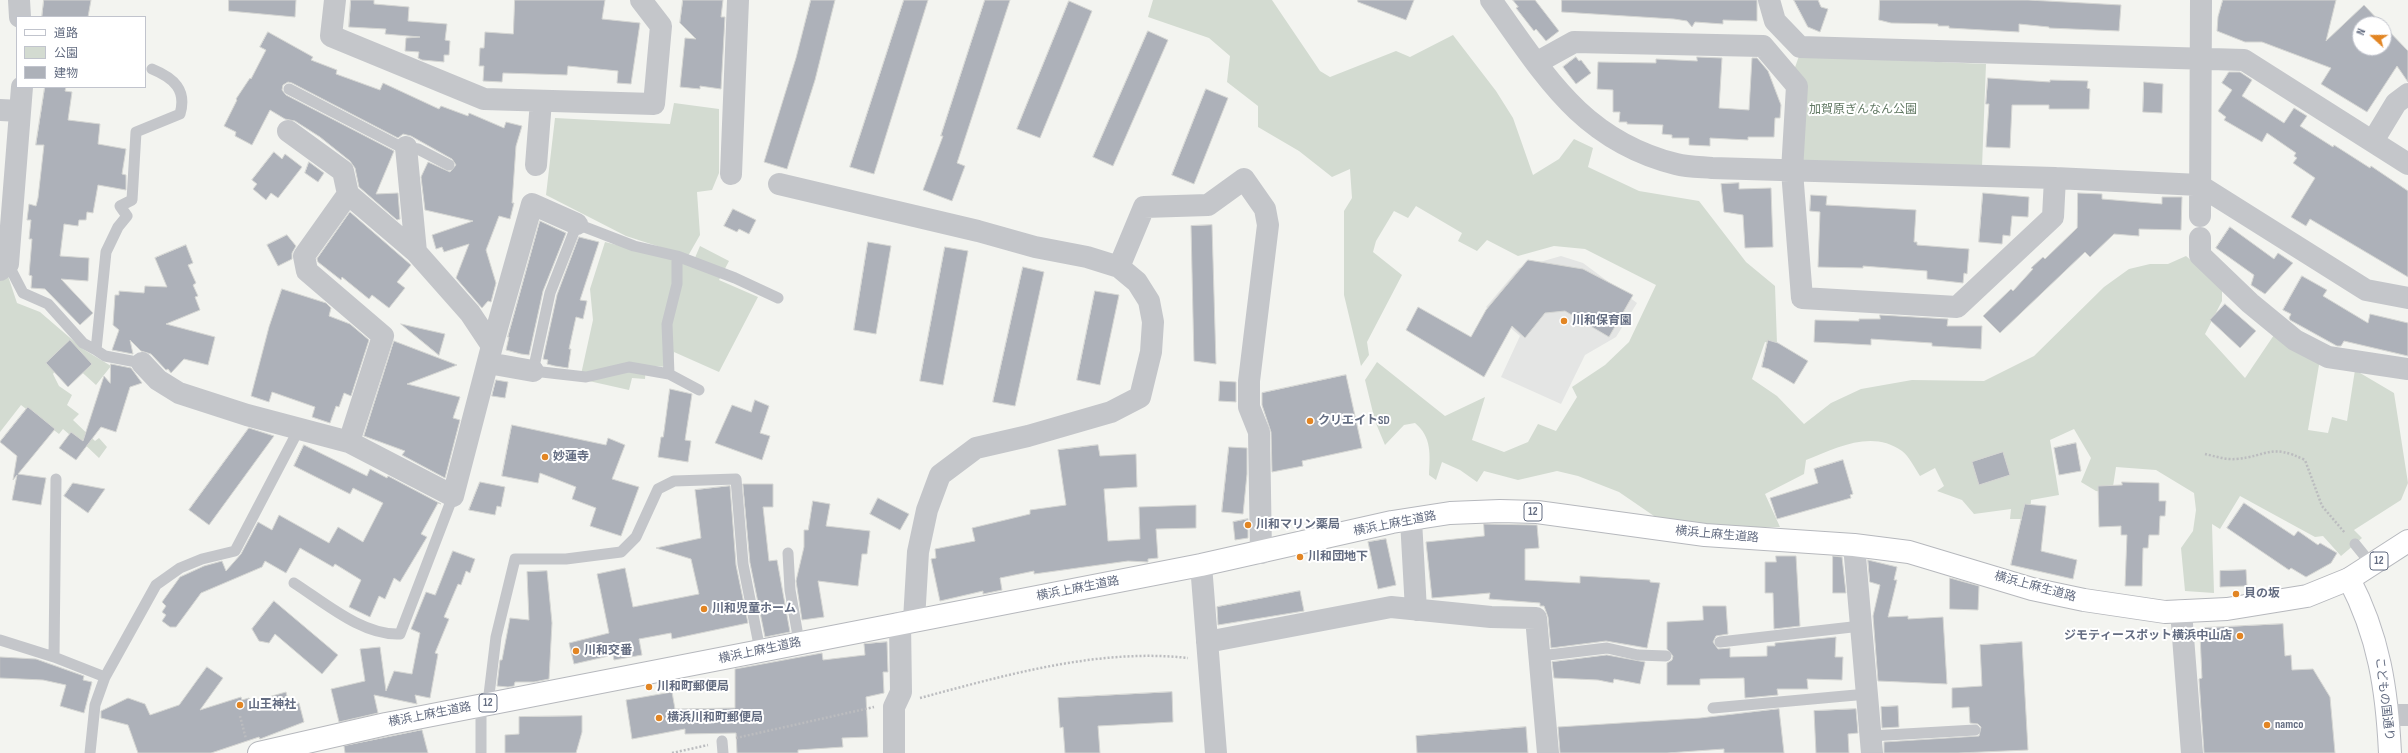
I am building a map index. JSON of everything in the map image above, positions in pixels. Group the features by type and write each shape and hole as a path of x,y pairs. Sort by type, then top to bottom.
{"main road":[{"name":"横浜上麻生道路","path":"253,748 907,621 1201,566 1410,520 1450,513 1500,510 1537,512 1705,535 1854,545 1909,552 2032,589 2084,600 2166,612 2227,609 2307,596 2349,579 2408,541"},
{"name":"こどもの国通り","path":"2349,579 2371,628 2398,715 2390,753"}],"street":[{"path":"18,0 20,16"},
{"path":"335,0 331,36 484,99 654,104 661,26 641,0"},
{"path":"730,174 738,0"},
{"path":"1491,0 1536,63 1578,113 1604,134 1624,146 1678,165 1792,171 2055,178 2199,184 2366,290 2408,298"},
{"path":"1769,0 1775,21 1800,47 2201,57 2244,60 2408,164"},
{"path":"2201,0 2199,184 2200,254 2250,303 2295,340 2328,357 2408,369"},
{"path":"1536,63 1574,42 1763,46 1797,86 1792,171 1802,298 1957,307 2053,217 2055,178"},
{"path":"4,267 10,110 21,88"},
{"path":"2373,141 2396,102 2408,94"},
{"path":"536,165 541,101"},
{"path":"288,131 343,171 348,194 416,252 470,314 490,354 533,371"},
{"path":"406,147 416,252"},
{"path":"1119,267 1144,207 1208,205 1244,179 1266,210 1268,225 1249,382 1249,407 1259,432 1261,552"},
{"path":"779,184 978,231 1035,247 1087,257 1119,267 1137,282 1149,301 1153,322 1151,352 1140,397 1112,412 1028,436 976,448 940,474 926,510 918,552 907,621 901,692 894,707 894,753"},
{"path":"348,194 304,256 307,271 383,336 349,442"},
{"path":"142,364 158,380 179,393 247,415 300,427 349,442 453,496 490,354 532,204 577,224"},
{"path":"1410,520 1416,610"},
{"path":"1854,545 1871,744"},
{"path":"1201,566 1216,753"},
{"path":"1208,651 1391,607 1491,618 1536,618 1548,753"},
{"path":"2181,611 2192,753"}],"lane":[{"path":"96,350 106,252 118,227 127,216 120,206 132,200 136,132 180,114 184,102 178,86 168,75 152,69"},
{"path":"289,89 399,146 418,148 449,165"},
{"path":"699,390 669,374 629,367 586,377 533,371 550,293 577,224 634,246 677,256 735,278 778,298"},
{"path":"669,374 667,324 677,284 677,256"},
{"path":"4,267 23,294 48,304 83,343 105,356 142,364"},
{"path":"90,753 95,705 105,677 156,585 180,568 202,558 235,551 300,427"},
{"path":"54,657 56,479"},
{"path":"481,753 484,704 496,637 515,559 566,559 621,552 636,537 658,489 674,481 736,479 743,564 760,650"},
{"path":"294,583 367,629 386,635 400,634 453,496"},
{"path":"2355,544 2372,565"},
{"path":"788,553 790,590 799,642"},
{"path":"1720,642 1861,626"},
{"path":"0,640 54,657 105,677"},
{"path":"1540,656 1607,648 1638,655 1666,656"},
{"path":"1713,708 1867,694"},
{"path":"1871,744 1975,730"},
{"path":"722,742 723,753"}],"path":[{"path":"2205,454 2235,459 2269,451 2288,452 2305,460 2322,506 2355,544"},
{"path":"916,699 1002,676 1072,664 1153,654 1208,651"},
{"path":"672,753 880,705"},
{"path":"240,716 253,748"}],"shaded area":[{"name":"川和保育園","path":"1561,256 1583,263 1637,303 1616,337 1585,355 1561,404 1501,377 1520,336 1486,307 1519,268"}],"green space":[{"path":"1153,0 1272,0 1320,71 1330,77 1396,51 1410,57 1453,35 1496,91 1513,118 1533,175 1559,159 1574,139 1593,148 1588,167 1639,191 1699,201 1746,262 1775,286 1777,344 1765,342 1752,379 1777,396 1804,424 1831,403 1861,389 1912,380 1984,381 2034,356 2104,287 2129,269 2150,264 2168,264 2186,256 2222,287 2222,301 2205,334 2245,378 2276,332 2320,359 2308,430 2328,433 2332,417 2347,421 2355,370 2394,393 2408,483 2401,500 2354,530 2362,538 2341,556 2323,536 2315,537 2240,496 2220,529 2212,524 2214,593 2185,591 2181,548 2193,531 2196,510 2194,493 2156,470 2116,467 2112,493 2096,491 2081,482 2091,458 2074,429 2050,440 2059,495 2031,500 2030,519 2010,519 2011,509 1974,514 1962,500 1937,491 1944,486 1935,468 1920,476 1905,453 1879,441 1866,441 1842,446 1806,460 1804,474 1765,494 1780,527 1707,528 1654,516 1619,492 1578,476 1557,471 1518,480 1484,471 1477,482 1460,470 1442,462 1436,480 1429,475 1429,447 1427,440 1421,428 1415,423 1404,425 1385,445 1375,421 1365,380 1377,362 1445,416 1485,397 1472,440 1504,452 1528,442 1538,424 1556,431 1577,397 1572,387 1605,365 1629,342 1656,285 1585,249 1554,246 1518,256 1487,240 1477,251 1458,241 1462,233 1416,206 1408,218 1394,211 1376,241 1373,252 1402,275 1367,342 1369,355 1361,366 1344,295 1344,211 1352,198 1350,169 1332,177 1299,151 1258,127 1258,106 1227,82 1230,56 1209,38 1148,17"},
{"name":"加賀原ぎんなん公園","path":"1799,56 1986,64 1982,167 1800,160 1793,73"},
{"path":"674,103 719,109 719,173 712,190 697,192 700,235 688,256 626,236 546,195 555,118 670,124"},
{"path":"605,242 681,261 691,267 700,246 729,261 719,280 758,297 719,372 674,352 673,367 646,366 645,379 632,378 629,390 580,379 593,320 590,289"},
{"path":"0,272 7,273 17,303 40,312 83,349 111,366 96,385 64,356 53,374 59,386 72,395 67,405 79,414 73,420 95,441 99,438 107,447 99,458 79,439 77,441 63,429 59,434 21,405 0,432"}],"building":[{"path":"44,0 91,0 88,16 42,16"},
{"path":"229,0 296,0 295,17 229,11"},
{"path":"351,0 374,0 374,4 409,7 408,21 447,24 445,40 450,41 449,55 444,55 444,62 422,60 418,58 419,52 405,51 406,38 420,37 385,34 386,29 349,27"},
{"path":"515,0 605,0 602,19 640,23 631,84 617,83 618,71 568,66 567,75 503,73 502,82 483,81 484,66 479,66 480,48 484,48 485,32 513,34"},
{"path":"683,0 723,0 721,17 725,17 721,89 700,86 700,89 680,87 685,38 696,39 680,23"},
{"path":"811,0 835,0 815,80 787,169 764,162 796,58"},
{"path":"904,0 928,0 874,174 850,167"},
{"path":"985,0 1010,0 957,163 965,166 952,201 923,190 943,136 941,136"},
{"path":"1358,0 1414,0 1406,20 1358,2"},
{"path":"1513,0 1535,0 1559,31 1546,41 1536,29 1534,31 1516,8 1518,7"},
{"path":"1562,0 1757,0 1757,21 1723,20 1723,24 1695,22 1692,27 1687,21 1674,19 1562,12"},
{"path":"1794,0 1818,0 1821,7 1828,9 1820,32 1808,27"},
{"path":"1880,0 2028,0 2121,5 2119,31 2049,28 2019,24 2019,32 1949,28 1949,26 1938,26 1938,24 1891,23 1879,20"},
{"path":"2223,0 2336,0 2326,41 2352,16 2352,56 2392,56 2392,34 2408,51 2408,82 2397,66 2367,112 2321,84 2331,68 2262,42 2245,42 2217,31 2218,17"},
{"path":"1069,1 1092,11 1040,138 1017,129"},
{"path":"2364,5 2374,16 2352,16"},
{"path":"1148,31 1168,40 1113,166 1093,157"},
{"path":"268,32 313,57 311,60 337,70 336,74 380,90 383,83 439,109 441,106 468,116 469,113 504,128 506,122 522,126 516,146 512,203 514,203 510,219 499,216 486,250 496,283 491,302 488,301 482,308 456,278 469,244 444,252 442,247 436,249 432,235 473,221 425,210 421,177 428,162 450,172 456,165 452,159 411,136 403,134 398,138 292,83 288,82 283,85 282,90 286,95 394,151 376,194 398,193 400,219 397,220 359,187 355,168 350,161 320,137 295,121 285,119 270,110 252,145 235,136 236,132 224,126 237,100 236,99 250,78 251,79 266,50 260,47"},
{"path":"1576,57 1579,61 1581,60 1591,73 1576,84 1563,67"},
{"path":"1697,57 1722,58 1719,108 1749,110 1752,58 1757,58 1768,71 1781,105 1780,118 1775,118 1774,137 1748,137 1748,140 1710,138 1710,146 1689,145 1689,138 1672,138 1672,135 1662,134 1663,125 1627,124 1627,122 1619,122 1620,112 1613,112 1613,90 1597,89 1598,62 1656,63 1656,59 1697,61"},
{"path":"2229,72 2240,72 2252,80 2242,96 2284,123 2294,108 2307,116 2300,126 2333,147 2334,145 2370,168 2371,166 2408,191 2408,277 2310,219 2306,226 2291,217 2315,178 2293,163 2297,158 2294,156 2296,153 2267,133 2262,142 2224,120 2226,117 2218,111 2232,90 2222,83"},
{"path":"1988,78 2050,82 2050,80 2088,81 2087,88 2090,89 2089,109 2049,109 2049,105 2012,105 2010,148 1986,147 1989,104 1986,104"},
{"path":"2144,82 2163,84 2162,113 2143,112"},
{"path":"45,88 66,88 65,91 72,92 68,120 100,124 98,144 126,149 122,174 126,175 126,190 98,185 93,213 87,212 86,220 79,220 78,226 64,224 60,256 89,258 88,281 61,279 93,313 80,325 45,289 31,288 32,276 29,275 32,239 29,239 31,220 27,220 29,204 36,206 38,198 44,145 36,145"},
{"path":"1206,89 1228,98 1194,184 1172,175"},
{"path":"274,152 282,159 285,154 302,167 278,198 271,193 266,200 253,189 257,184 252,180"},
{"path":"309,162 324,173 318,182 305,173"},
{"path":"1739,183 1739,189 1771,188 1773,247 1745,248 1743,215 1724,212 1721,184"},
{"path":"1983,193 2029,197 2028,217 2012,216 2010,236 2003,235 2002,244 1979,242"},
{"path":"2078,193 2102,194 2102,199 2162,204 2162,197 2182,197 2181,230 2139,229 2139,236 2114,234 2090,257 2085,252 2000,333 1983,316 2011,289 2013,291 2033,269 2031,268 2043,257 2045,259 2077,228"},
{"path":"1811,195 1827,196 1826,205 1916,210 1914,242 1917,242 1917,245 1969,249 1967,274 1964,273 1963,283 1927,279 1927,271 1863,266 1863,268 1818,267 1820,212 1810,211"},
{"path":"733,209 756,220 749,234 739,229 737,232 724,226"},
{"path":"350,212 411,265 397,282 405,288 389,308 372,295 369,299 342,277 341,280 318,262 317,259"},
{"path":"540,221 566,233 543,291 529,355 506,350 508,337"},
{"path":"1212,225 1216,364 1194,361 1191,226"},
{"path":"2230,227 2274,259 2278,253 2293,263 2265,294 2251,285 2254,275 2216,248"},
{"path":"287,235 296,246 292,253 292,259 278,266 267,245"},
{"path":"579,237 599,242 580,300 587,301 583,319 576,317 569,349 571,349 568,368 547,364 548,360 543,359 557,295"},
{"path":"868,242 891,246 876,334 854,330"},
{"path":"186,245 193,263 188,265 196,283 193,285 198,296 195,297 200,310 166,324 215,337 208,365 184,359 171,373 168,369 166,370 151,354 141,351 130,340 133,354 112,350 119,330 113,325 115,295 119,295 119,291 144,293 145,286 167,287 155,258"},
{"path":"945,247 968,251 943,385 920,381"},
{"path":"1528,260 1583,269 1633,295 1609,337 1565,311 1545,313 1525,338 1512,326 1484,377 1406,330 1418,307 1471,337 1486,310"},
{"path":"1023,267 1044,272 1015,406 993,402"},
{"path":"2302,276 2327,290 2323,296 2368,323 2370,314 2408,323 2408,356 2344,341 2341,346 2337,346 2290,320 2289,318 2291,314 2283,310"},
{"path":"282,289 326,303 331,308 329,316 350,324 369,340 351,396 344,393 339,407 336,406 330,423 312,417 315,407 272,392 269,402 251,396 269,327"},
{"path":"1095,291 1119,295 1100,385 1077,380"},
{"path":"2225,304 2256,331 2240,348 2210,320"},
{"path":"1880,315 1948,319 1947,326 1982,326 1981,349 1932,346 1932,343 1871,339 1871,345 1814,342 1815,320 1859,321 1859,319 1880,319"},
{"path":"401,324 445,334 439,355"},
{"path":"70,340 92,364 68,387 46,363"},
{"path":"1768,340 1778,343 1808,361 1794,384 1769,369 1762,367"},
{"path":"394,341 457,365 407,384 460,397 453,418 460,420 445,478 402,455 405,451 364,436"},
{"path":"111,364 131,368 142,383 130,387 116,432 101,427 76,460 59,448 71,432 83,441 104,376 110,383"},
{"name":"クリエイトSD","path":"1346,375 1362,448 1302,461 1303,466 1272,472 1271,432 1262,405 1262,393"},
{"path":"496,380 508,382 505,398 492,396"},
{"path":"1220,381 1236,382 1236,402 1219,401"},
{"path":"670,389 692,394 685,440 691,441 688,462 658,457 661,437 663,437"},
{"path":"755,400 769,406 760,433 770,436 762,460 715,443 732,405 751,412"},
{"path":"28,407 55,429 18,474 46,478 41,505 12,500 17,475 13,480 17,456 0,442"},
{"path":"512,425 606,445 608,438 625,445 612,479 639,487 621,536 590,526 596,508 572,499 576,487 540,473 538,483 502,476"},
{"path":"249,428 274,436 209,525 189,510"},
{"path":"2076,443 2081,471 2059,475 2054,448"},
{"path":"304,445 367,476 370,469 387,478 388,476 441,504 438,503 421,534 427,537 400,582 394,578 385,599 379,596 370,617 349,607 361,580 335,564 333,567 300,548 286,573 265,561 262,567 201,593 176,627 170,627 162,621 166,615 162,612 166,606 162,602 180,577 204,566 222,561 226,571 241,554 258,522 272,530 279,515 329,543 338,527 363,542 383,503 353,488 350,494 294,466"},
{"path":"1098,445 1100,456 1136,454 1137,487 1104,489 1108,541 1140,539 1139,507 1196,505 1196,528 1156,529 1158,558 1148,559 1148,562 1128,561 1034,574 1034,571 1000,578 1002,590 983,594 983,591 940,601 931,559 936,558 935,549 975,541 972,528 1030,514 1030,510 1066,505 1058,450"},
{"path":"1229,447 1247,448 1247,474 1243,514 1222,512"},
{"path":"2003,452 2010,475 1979,485 1972,462"},
{"path":"1843,460 1853,494 1850,495 1851,498 1777,519 1770,498 1818,483 1814,469"},
{"path":"480,482 505,487 501,507 497,506 495,515 469,510"},
{"path":"2122,482 2159,483 2159,501 2166,501 2165,516 2160,516 2159,535 2149,535 2148,548 2143,548 2142,586 2125,586 2127,535 2121,535 2121,526 2099,527 2098,486 2122,485"},
{"path":"73,483 105,489 88,513 64,496"},
{"path":"743,484 773,484 773,507 763,507 769,561 777,560 790,632 765,637 750,563"},
{"path":"730,486 736,565 748,623 672,639 671,633 639,639 642,655 614,660 613,655 574,664 569,643 609,633 597,574 625,568 633,607 699,594 691,559 656,548 701,538 695,490"},
{"path":"878,498 909,514 900,530 870,514"},
{"path":"813,501 830,504 826,526 870,531 867,554 862,554 858,586 818,581 824,617 802,620 796,581 804,547 804,530 808,530"},
{"path":"2244,503 2294,536 2298,531 2318,545 2320,543 2337,553 2331,563 2306,577 2291,568 2289,570 2227,528"},
{"path":"2025,504 2046,506 2041,551 2077,560 2073,579 2011,565"},
{"path":"1248,519 1248,538 1235,540 1233,522"},
{"path":"1484,524 1537,525 1539,548 1525,549 1525,580 1580,583 1580,576 1650,580 1650,582 1660,583 1647,648 1606,641 1551,648 1548,617 1544,606 1540,606 1540,603 1489,599 1490,593 1432,598 1426,542 1484,536"},
{"path":"1386,539 1396,585 1378,589 1368,542"},
{"path":"453,551 475,559 470,573 466,571 461,585 458,584 444,617 449,619 435,653 438,654 430,698 415,695 417,704 374,695 378,713 339,722 331,689 365,681 360,649 380,647 386,691 394,671 412,674 420,633 411,629 426,592 435,595"},
{"path":"1776,556 1796,556 1800,626 1774,629 1773,593 1765,593 1765,562 1776,562"},
{"path":"1833,556 1842,557 1846,593 1833,593"},
{"path":"1868,560 1897,567 1894,580 1897,580 1888,617 1908,616 1908,619 1943,617 1947,684 1878,681 1873,616 1880,585 1870,582"},
{"path":"2246,570 2247,586 2220,587 2220,571"},
{"path":"547,571 552,623 549,679 534,682 515,682 514,686 508,687 497,686 500,660 502,660 510,618 529,620 527,572"},
{"path":"1950,578 1979,586 1978,610 1950,609"},
{"path":"1300,591 1304,611 1218,625 1217,607"},
{"path":"274,601 338,655 322,674 275,634 269,643 259,641 252,629"},
{"path":"1703,606 1726,606 1728,634 1716,636 1713,642 1718,649 1730,648 1730,657 1767,656 1767,646 1775,646 1775,643 1836,637 1835,657 1843,657 1842,680 1807,679 1808,689 1777,689 1778,695 1745,698 1744,678 1700,679 1700,685 1667,685 1667,663 1672,660 1673,656 1667,649 1667,622 1703,620"},
{"name":"namco","path":"2283,624 2285,656 2291,655 2292,670 2313,669 2330,697 2335,753 2204,753 2199,679 2202,678 2200,635 2205,634 2204,628"},
{"path":"887,642 888,672 883,672 884,693 866,697 868,737 842,738 843,747 798,750 798,753 737,753 736,733 685,734 685,729 632,739 626,700 672,692 675,709 735,708 735,669 822,653 823,660 865,655 864,644"},
{"path":"2022,642 2028,750 1958,753 1884,753 1884,742 1979,736 1981,727 1978,724 1970,723 1969,707 1952,708 1952,688 1982,686 1980,645"},
{"path":"1607,655 1645,662 1640,684 1614,679 1613,683 1598,680 1554,678 1552,662"},
{"path":"0,657 36,659 84,676 83,680 92,682 84,713 60,706 66,685 43,680 0,678"},
{"path":"207,667 223,678 200,710 241,697 242,700 249,698 251,702 286,692 289,705 299,703 304,722 260,739 259,737 211,753 138,753 128,725 101,718 101,711 128,698 145,704 150,715 179,705"},
{"path":"1172,692 1173,722 1098,726 1100,753 1065,753 1063,727 1060,728 1058,698"},
{"path":"1898,706 1899,727 1882,728 1881,707"},
{"path":"1779,709 1784,753 1724,753 1724,749 1667,753 1560,753 1558,727 1700,718"},
{"path":"1856,709 1858,733 1848,734 1849,753 1816,753 1814,711"},
{"path":"582,716 582,732 576,753 505,753 505,735 519,734 519,717"},
{"path":"1526,727 1528,753 1417,753 1416,736"},
{"path":"422,730 428,753 345,753 344,746"}],"place":[{"name":"川和保育園","path":"1564,321"},
{"name":"クリエイトSD","path":"1310,421"},
{"name":"妙蓮寺","path":"545,457"},
{"name":"川和マリン薬局","path":"1248,525"},
{"name":"川和団地下","path":"1300,557"},
{"name":"貝の坂","path":"2236,594"},
{"name":"川和児童ホーム","path":"704,609"},
{"name":"ジモティースポット横浜中山店","path":"2240,636"},
{"name":"川和交番","path":"576,651"},
{"name":"川和町郵便局","path":"649,687"},
{"name":"山王神社","path":"240,705"},
{"name":"横浜川和町郵便局","path":"659,718"},
{"name":"namco","path":"2267,725"}]}
